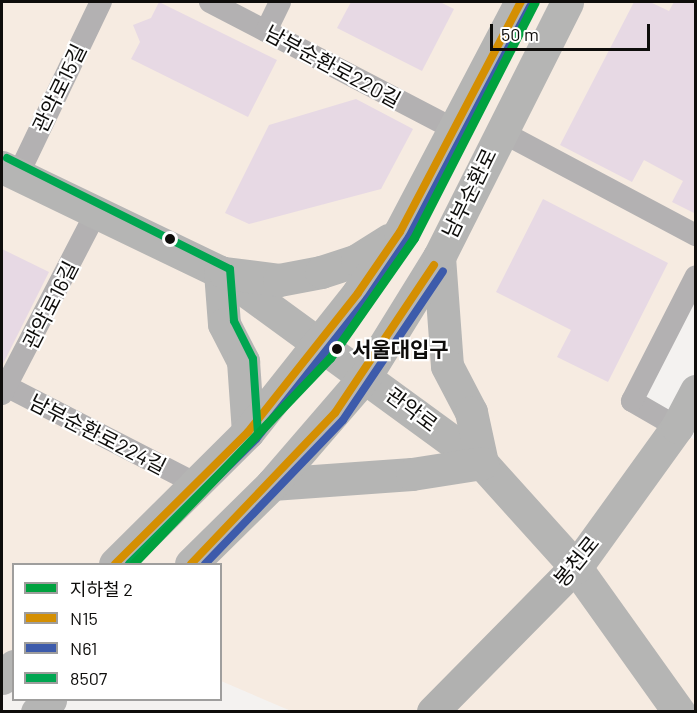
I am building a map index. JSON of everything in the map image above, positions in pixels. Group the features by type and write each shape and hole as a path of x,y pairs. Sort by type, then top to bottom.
{"main road":[{"name":"남부순환로","path":"116,563 248,432 320,343 400,232 456,130 521,2"},
{"name":"남부순환로","path":"192,563 272,484 366,375 439,257 500,131 567,2"},
{"name":"관악로","path":"10,171 220,272 366,375 482,463 576,567 679,711"},
{"path":"248,432 243,361 224,324 220,272 279,280 321,272 357,260 400,232"},
{"path":"272,484 412,474 482,463 471,412 447,366 439,257"},
{"name":"봉천로","path":"433,711 576,567 677,427 696,392"}],"street":[{"name":"관악로15길","path":"10,171 101,2"},
{"name":"남부순환로220길","path":"210,2 456,130"},
{"path":"266,30 280,2"},
{"path":"500,131 696,235"},
{"name":"관악로16길","path":"4,389 96,213"},
{"path":"677,427 632,401 696,276"},
{"name":"남부순환로224길","path":"4,389 195,483"}],"shaded area":[{"path":"2,2 695,2 695,276 632,401 695,440 695,711 291,711 222,681 222,563 12,563 12,667 2,678"}],"building":[{"path":"159,2 277,60 248,117 131,59 140,42 133,25 151,18"},
{"path":"351,2 440,2 454,9 422,71 337,28"},
{"path":"634,2 650,2 669,11 674,2 696,2 696,214 672,202 683,181 644,160 632,182 560,145"},
{"path":"356,99 413,129 381,189 249,224 225,213 269,125"},
{"path":"543,199 668,263 608,382 557,357 571,330 496,292"},
{"path":"2,249 49,272 2,366"}],"metro line":[{"name":"2","path":"134,563 330,358 414,238 535,2"}],"transit line":[{"name":"N15","path":"116,563 248,432 358,293 400,232 521,2"},
{"name":"N61","path":"130,563 256,439 367,299 409,237 530,7"},
{"name":"8507","path":"7,158 230,269 234,321 253,359 258,435 130,563"},
{"name":"N15","path":"192,563 335,413 434,265"},
{"name":"N61","path":"206,563 343,420 443,271"}],"place":[{"name":"서울대입구","path":"337,349"}]}
